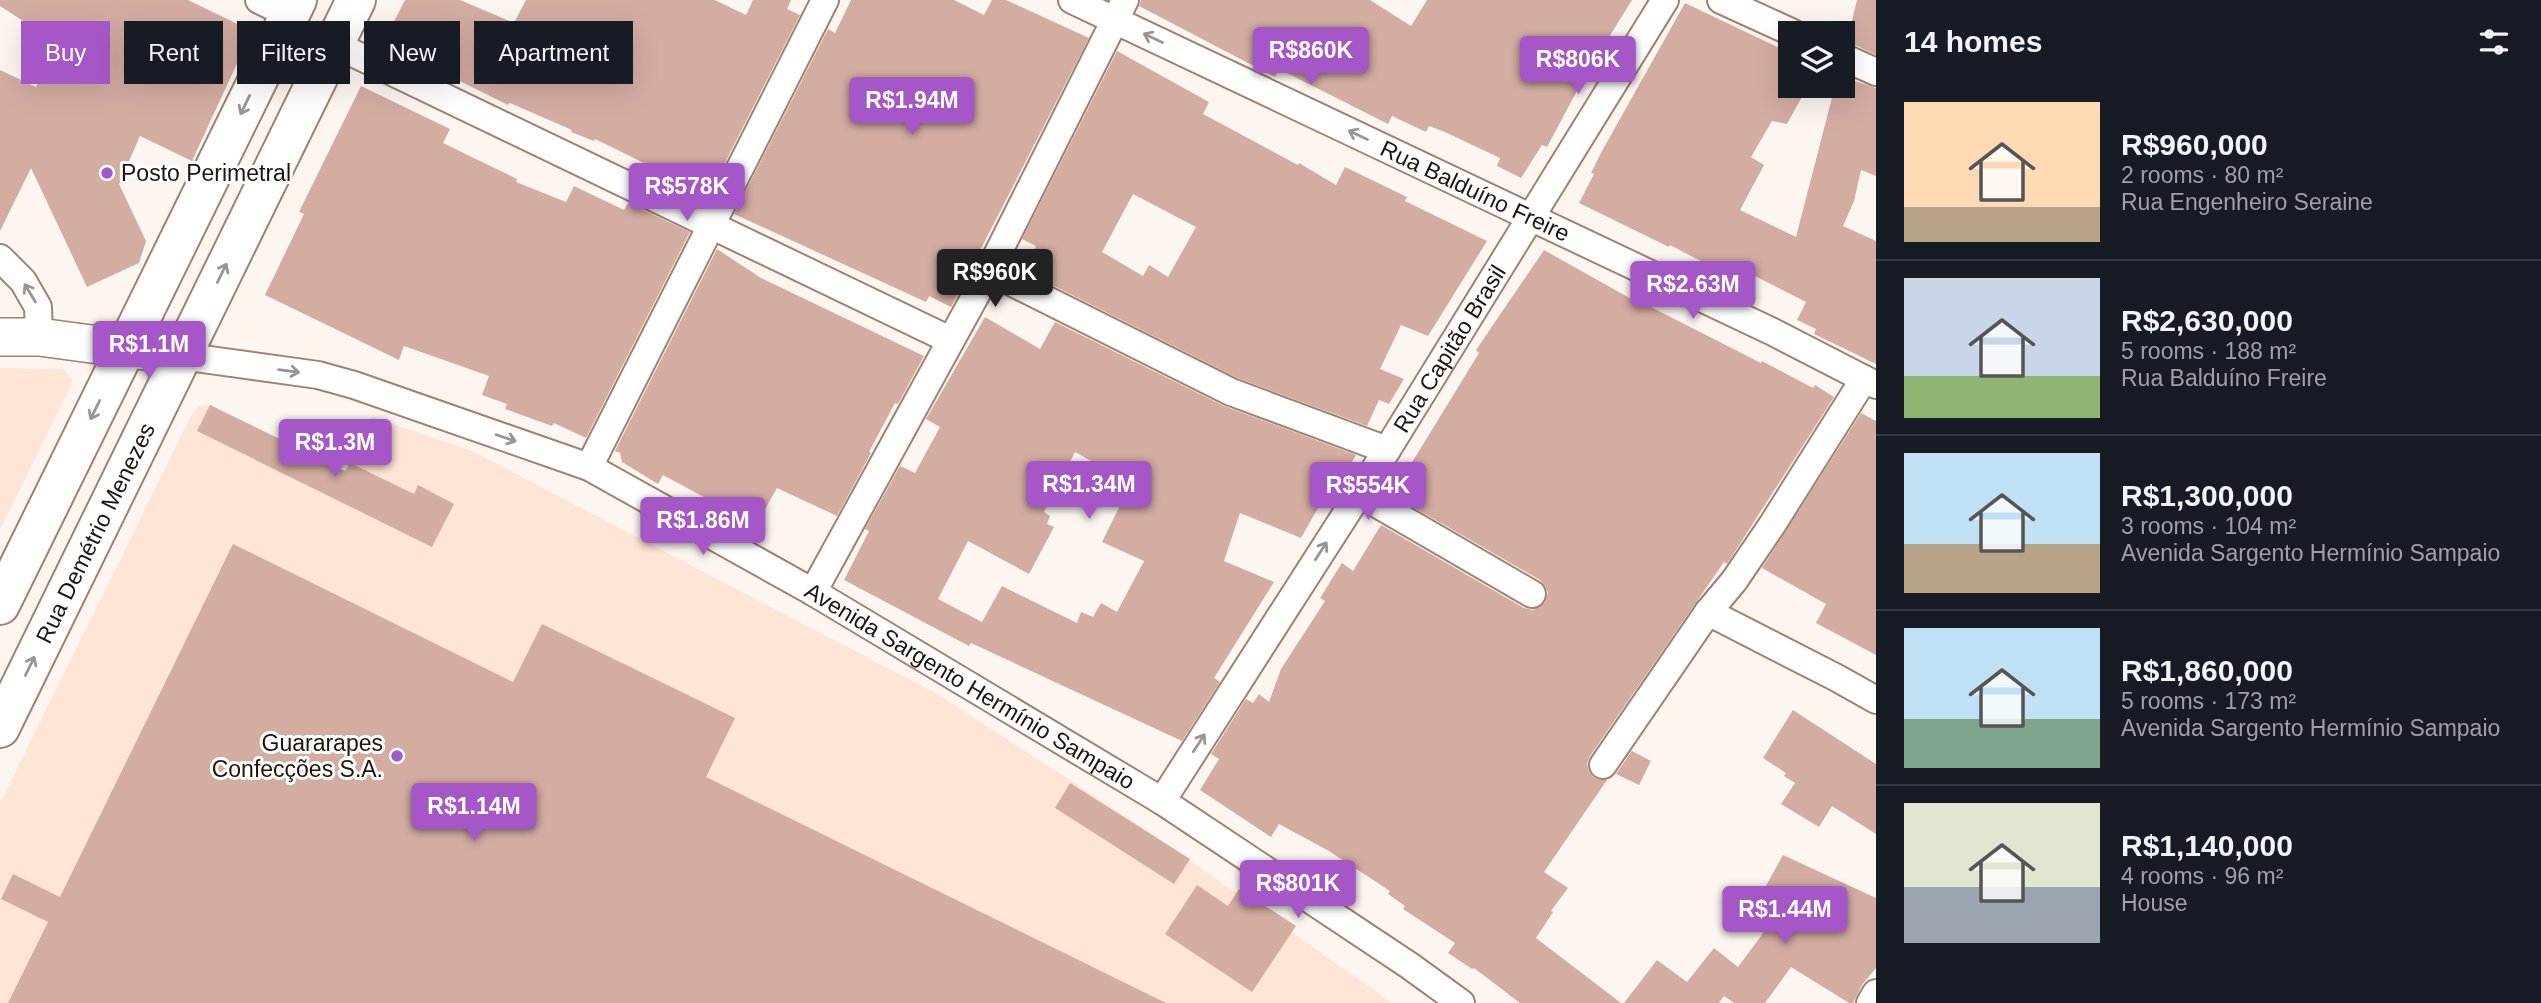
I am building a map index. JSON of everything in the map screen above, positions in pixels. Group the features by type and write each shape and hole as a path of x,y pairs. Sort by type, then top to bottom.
{"main road":[{"name":"Rua Demétrio Menezes","path":"346,21 356,0"},
{"path":"0,605 124,348 282,5"},
{"name":"Rua Demétrio Menezes","path":"0,728 314,84"},
{"name":"Avenida Sargento Hermínio Sampaio","path":"0,337 39,337 181,356"}],"street":[{"path":"589,467 825,0"},
{"name":"Rua Balduíno Freire","path":"1072,0 1120,10 1870,382"},
{"name":"Rua Capitão Brasil","path":"1162,801 1387,450 1665,0"},
{"path":"1721,0 1778,26"},
{"path":"813,592 989,271 1120,10"},
{"path":"350,52 950,340"},
{"path":"1855,62 1876,72"},
{"path":"0,258 23,281 38,307 39,337"},
{"path":"989,271 1231,392 1387,450"},
{"name":"Avenida Sargento Hermínio Sampaio","path":"181,356 318,375 354,385 589,467 813,592 1162,801 1410,966 1461,1003"},
{"path":"1603,765 1708,612 1734,581 1870,382"},
{"path":"1359,493 1532,594"},
{"path":"1708,612 1876,700"},
{"path":"1870,1003 1876,993"}],"shaded area":[{"path":"0,368 63,369 72,379 71,386 0,529"},
{"path":"210,405 345,471 372,417 472,451 939,695 1148,831 1392,1003 0,1003 0,803 191,416 198,406"}],"building":[{"path":"0,0 188,0 237,24 237,64 192,161 140,136 119,184 146,241 139,263 87,287 31,168 0,231 0,70 21,80 21,84 36,87 37,84 110,84 110,21 23,21 0,6"},
{"path":"405,0 460,0 509,21 474,21 474,84 633,84 633,21 515,21 526,0 715,0 746,15 753,0 791,0 787,9 800,15 705,202 641,174 646,164 595,139 594,141 571,132 572,130 510,103 508,105 460,81 460,21 394,21"},
{"path":"851,0 954,0 984,15 992,0 1006,0 1089,38 951,307 929,296 926,302 734,214 828,29 835,33"},
{"path":"1141,0 1370,0 1411,26 1427,0 1632,0 1586,74 1547,147 1542,145 1521,178 1497,166 1500,158 1447,133 1429,126 1426,132 1392,116 1388,124 1279,69 1275,77 1139,6"},
{"path":"1857,0 1876,0 1876,55 1855,45 1855,21 1852,21"},
{"path":"1685,3 1778,47 1778,98 1801,98 1787,124 1772,121 1751,157 1764,165 1740,210 1796,237 1832,98 1855,98 1855,81 1876,88 1876,176 1861,170 1854,201 1843,226 1876,241 1876,364 1814,334 1816,329 1797,320 1806,302 1737,267 1731,277 1579,203 1602,151"},
{"path":"1117,51 1209,102 1203,114 1336,185 1345,167 1407,197 1405,201 1487,241 1428,336 1401,325 1380,369 1404,379 1389,404 1379,400 1367,426 1237,378 1024,271 1036,246 1022,239","holes":["1133,194 1196,227 1168,277 1149,265 1143,276 1102,252"]},
{"path":"361,86 450,129 443,143 517,179 516,182 566,202 574,186 624,210 628,203 690,232 586,438 554,423 552,426 505,409 507,404 482,395 489,376 404,346 399,360 265,295 304,214 299,212"},
{"path":"717,249 761,278 924,356 898,404 895,403 837,516 777,488 756,525 663,475 658,484 622,462 620,453 615,451"},
{"path":"1544,250 1642,305 1643,303 1813,388 1815,385 1834,397 1727,564 1724,562 1590,756 1587,764 1589,772 1595,778 1607,780 1544,872 1568,888 1536,938 1621,1003 1520,1003 1474,968 1448,953 1455,943 1403,909 1405,906 1388,894 1390,891 1329,851 1279,824 1271,837 1200,790 1219,759 1211,754 1246,699 1253,703 1259,694 1269,702 1281,669 1325,601 1320,598 1342,563 1353,571 1381,525 1524,608 1533,610 1545,602 1548,593 1540,580 1392,495 1479,353 1476,350"},
{"path":"985,317 1040,349 1055,322 1224,406 1356,455 1336,488 1331,485 1301,538 1240,513 1224,561 1274,582 1214,678 1220,682 1182,741 971,643 969,646 844,580 869,531 865,529 900,466 915,473 940,427 926,419","holes":["1075,452 1131,483 1102,542 1144,561 1117,612 1101,603 1093,617 1081,612 1077,623 1002,586 982,622 938,599 968,541 1029,574 1054,527 1047,524 1050,516 1044,512"]},
{"path":"210,405 345,471 350,463 414,494 418,485 454,504 432,547 197,431"},
{"path":"1861,413 1876,421 1876,655 1816,623 1826,604 1762,568"},
{"name":"Guararapes Confecções S.A.","path":"233,544 513,682 542,624 735,718 706,777 1166,1003 8,1003 48,922 1,899 13,874 60,897"},
{"path":"1793,710 1876,764 1876,834 1832,806 1819,827 1781,804 1795,783 1784,776 1786,773 1763,758"},
{"path":"1632,751 1651,761 1639,785 1616,774"},
{"path":"1070,783 1190,859 1174,884 1055,808"},
{"path":"1783,855 1876,898 1876,968 1862,985 1853,1003 1791,967 1765,1003 1734,1003 1724,996 1719,1003 1624,1003 1657,960 1687,982 1714,948 1738,967 1784,905 1762,893"},
{"path":"1197,885 1228,906 1239,889 1296,926 1252,992 1165,934"}],"place":[{"name":"Posto Perimetral","path":"107,173"},
{"name":"Guararapes Confecções S.A.","path":"397,756"}]}
